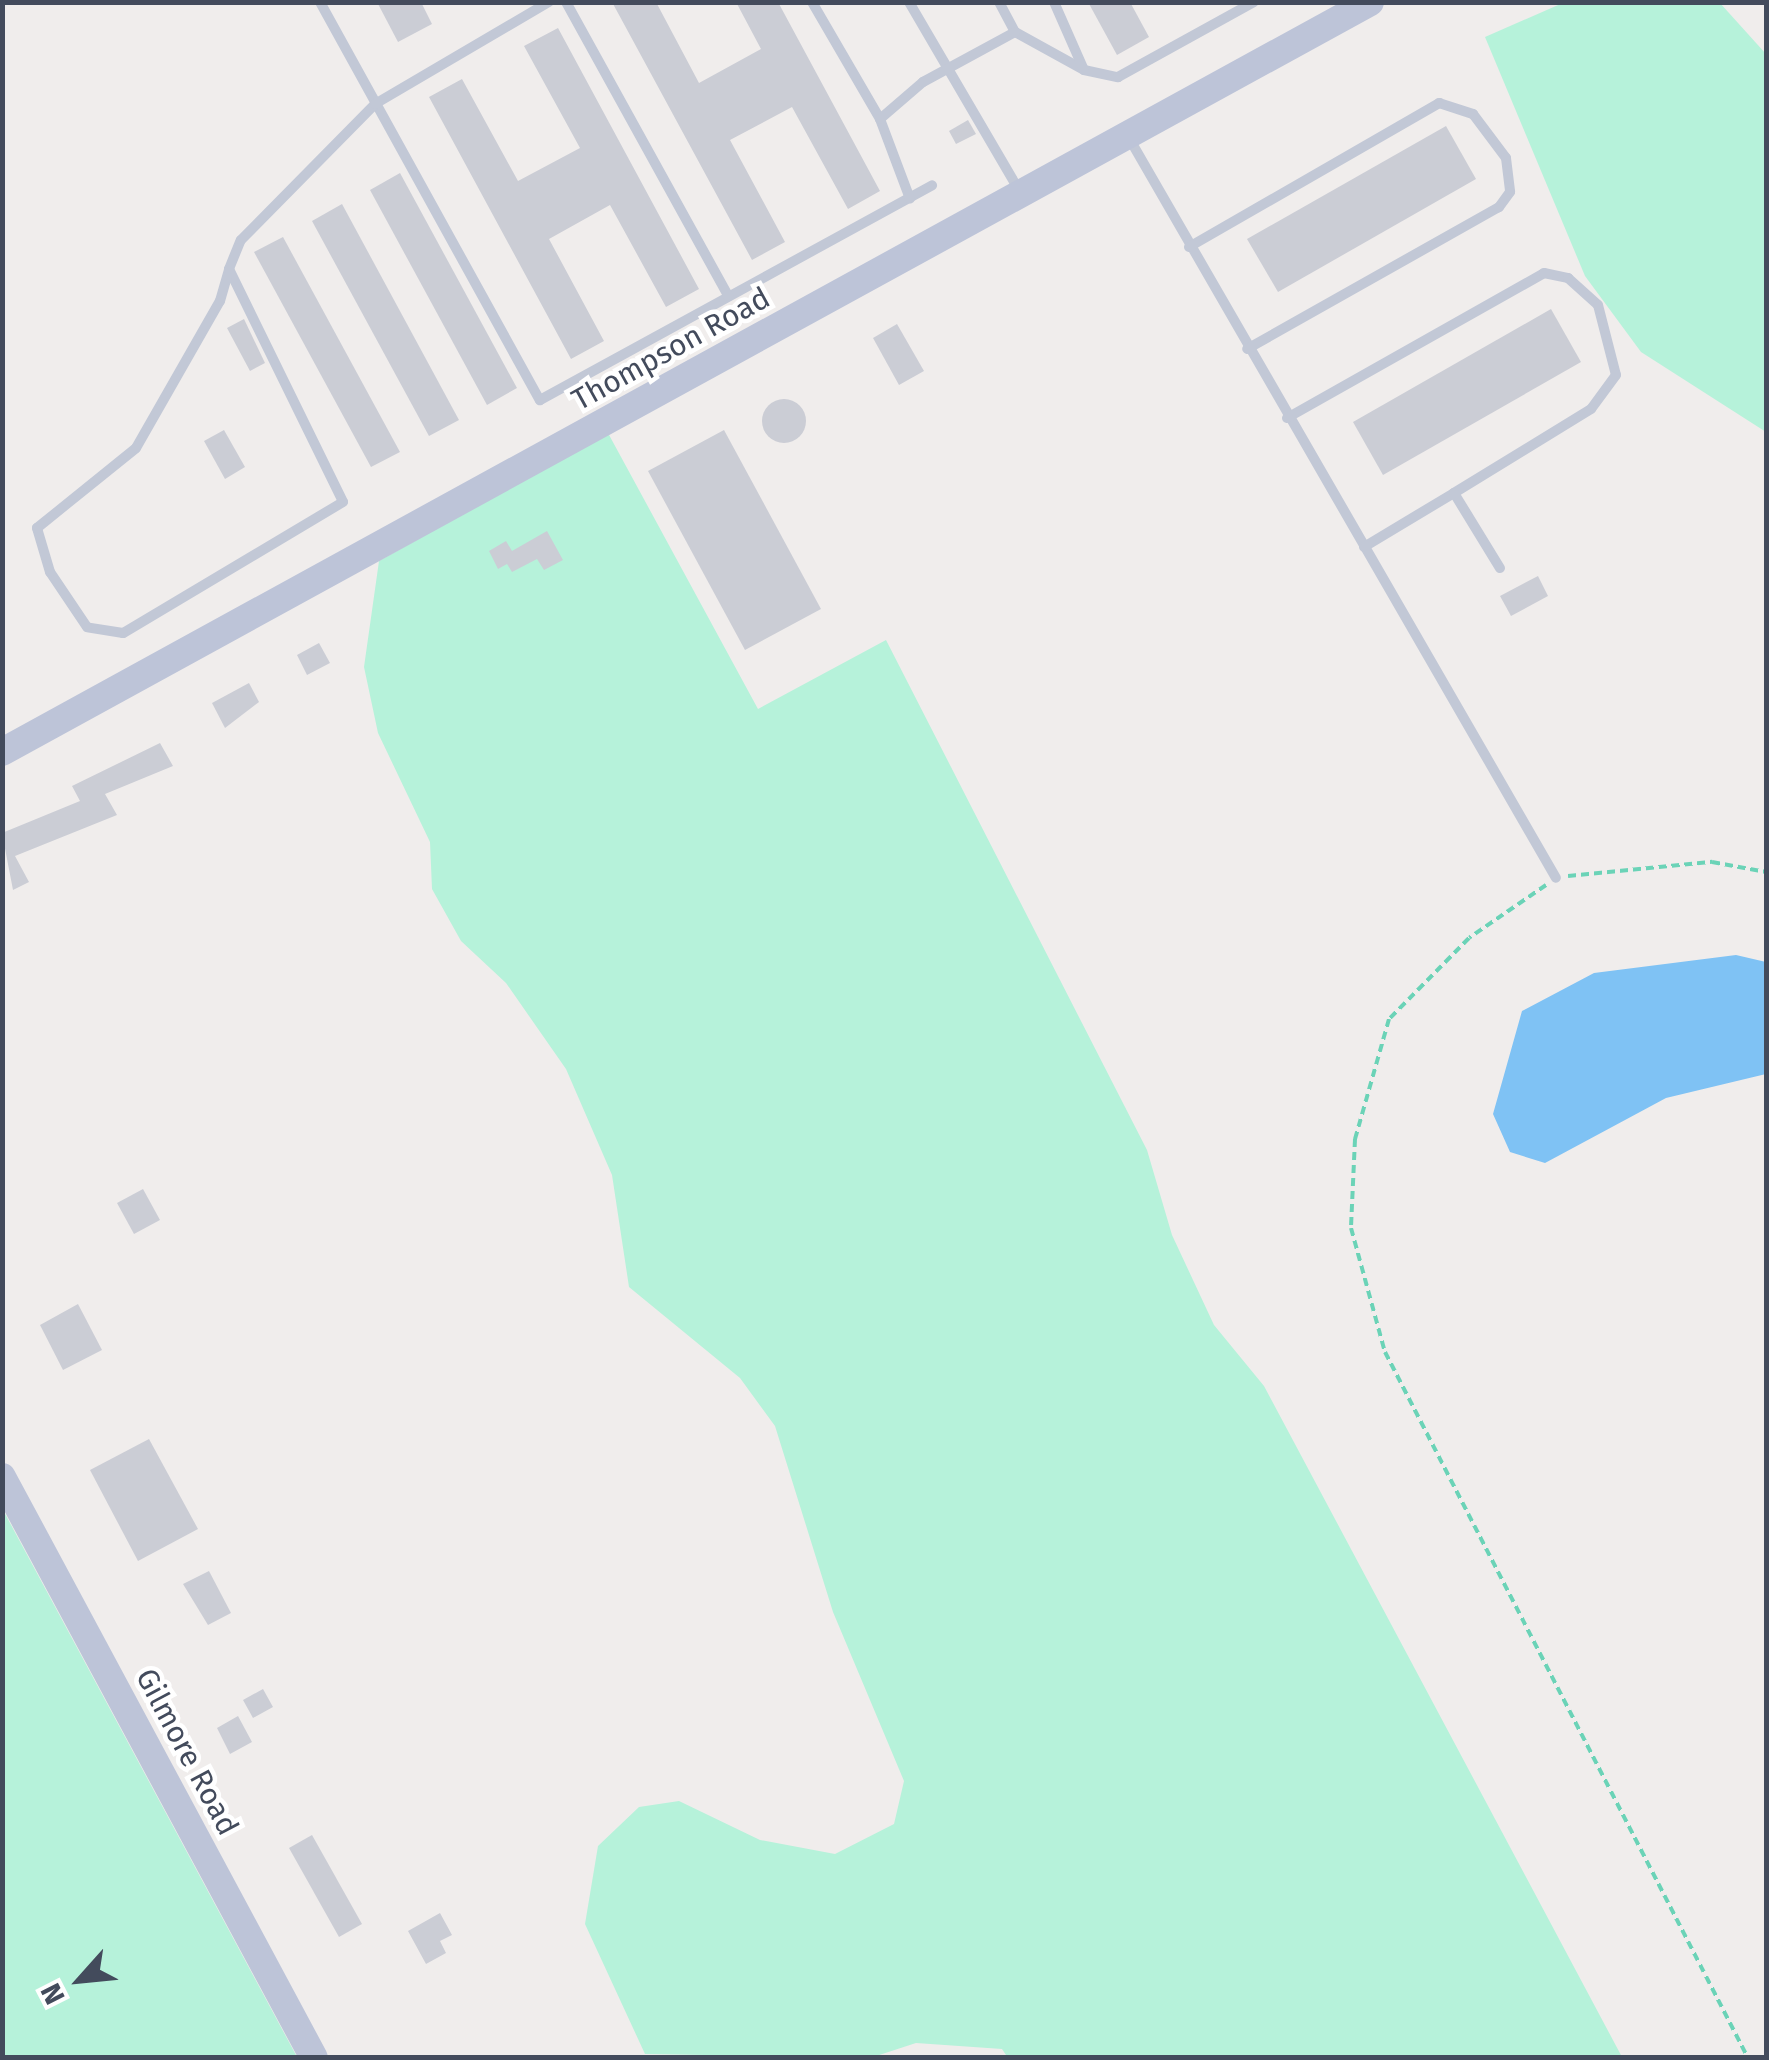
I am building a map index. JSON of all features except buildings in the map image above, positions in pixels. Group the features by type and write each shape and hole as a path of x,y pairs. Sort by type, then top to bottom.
{"main road":[{"name":"Thompson Road","path":"2,752 1370,2"},
{"name":"Gilmore Road","path":"2,1477 314,2058"}],"lane":[{"path":"320,2 540,400 932,185"},
{"path":"229,269 342,502 123,633 87,626 50,572 37,528 136,448 241,240 374,104 549,2"},
{"path":"566,2 728,296"},
{"path":"812,2 880,119 910,198"},
{"path":"910,2 1022,194"},
{"path":"998,2 1015,32 1084,70 1118,77 1254,2"},
{"path":"1054,2 1084,70"},
{"path":"880,119 947,69 1015,32"},
{"path":"1188,247 1440,102 1473,114 1506,158 1510,192 1500,207 1247,349"},
{"path":"1128,136 1188,247 1556,878"},
{"path":"1287,418 1544,273 1568,278 1598,305 1616,375 1591,410 1364,548"},
{"path":"1454,493 1500,568"}],"path":[{"path":"1748,2058 1386,1352 1351,1228 1354,1138 1389,1019 1468,938 1556,878 1712,862 1766,872"}],"green space":[{"path":"1565,2 1720,3 1766,54 1766,432 1641,352 1585,276 1485,37"},
{"path":"608,433 758,709 886,640 1147,1150 1172,1235 1214,1325 1264,1386 1622,2057 1008,2058 1002,2049 916,2043 870,2058 645,2054 585,1924 598,1846 639,1807 679,1801 760,1840 835,1854 894,1824 904,1781 833,1612 775,1426 740,1378 629,1287 612,1175 566,1069 506,983 461,941 432,889 430,842 378,733 364,667 379,561"},
{"path":"3,1510 297,2057 3,2057"}],"water":[{"path":"1736,955 1766,962 1766,1074 1666,1098 1545,1163 1510,1152 1493,1114 1522,1011 1594,973"}]}
